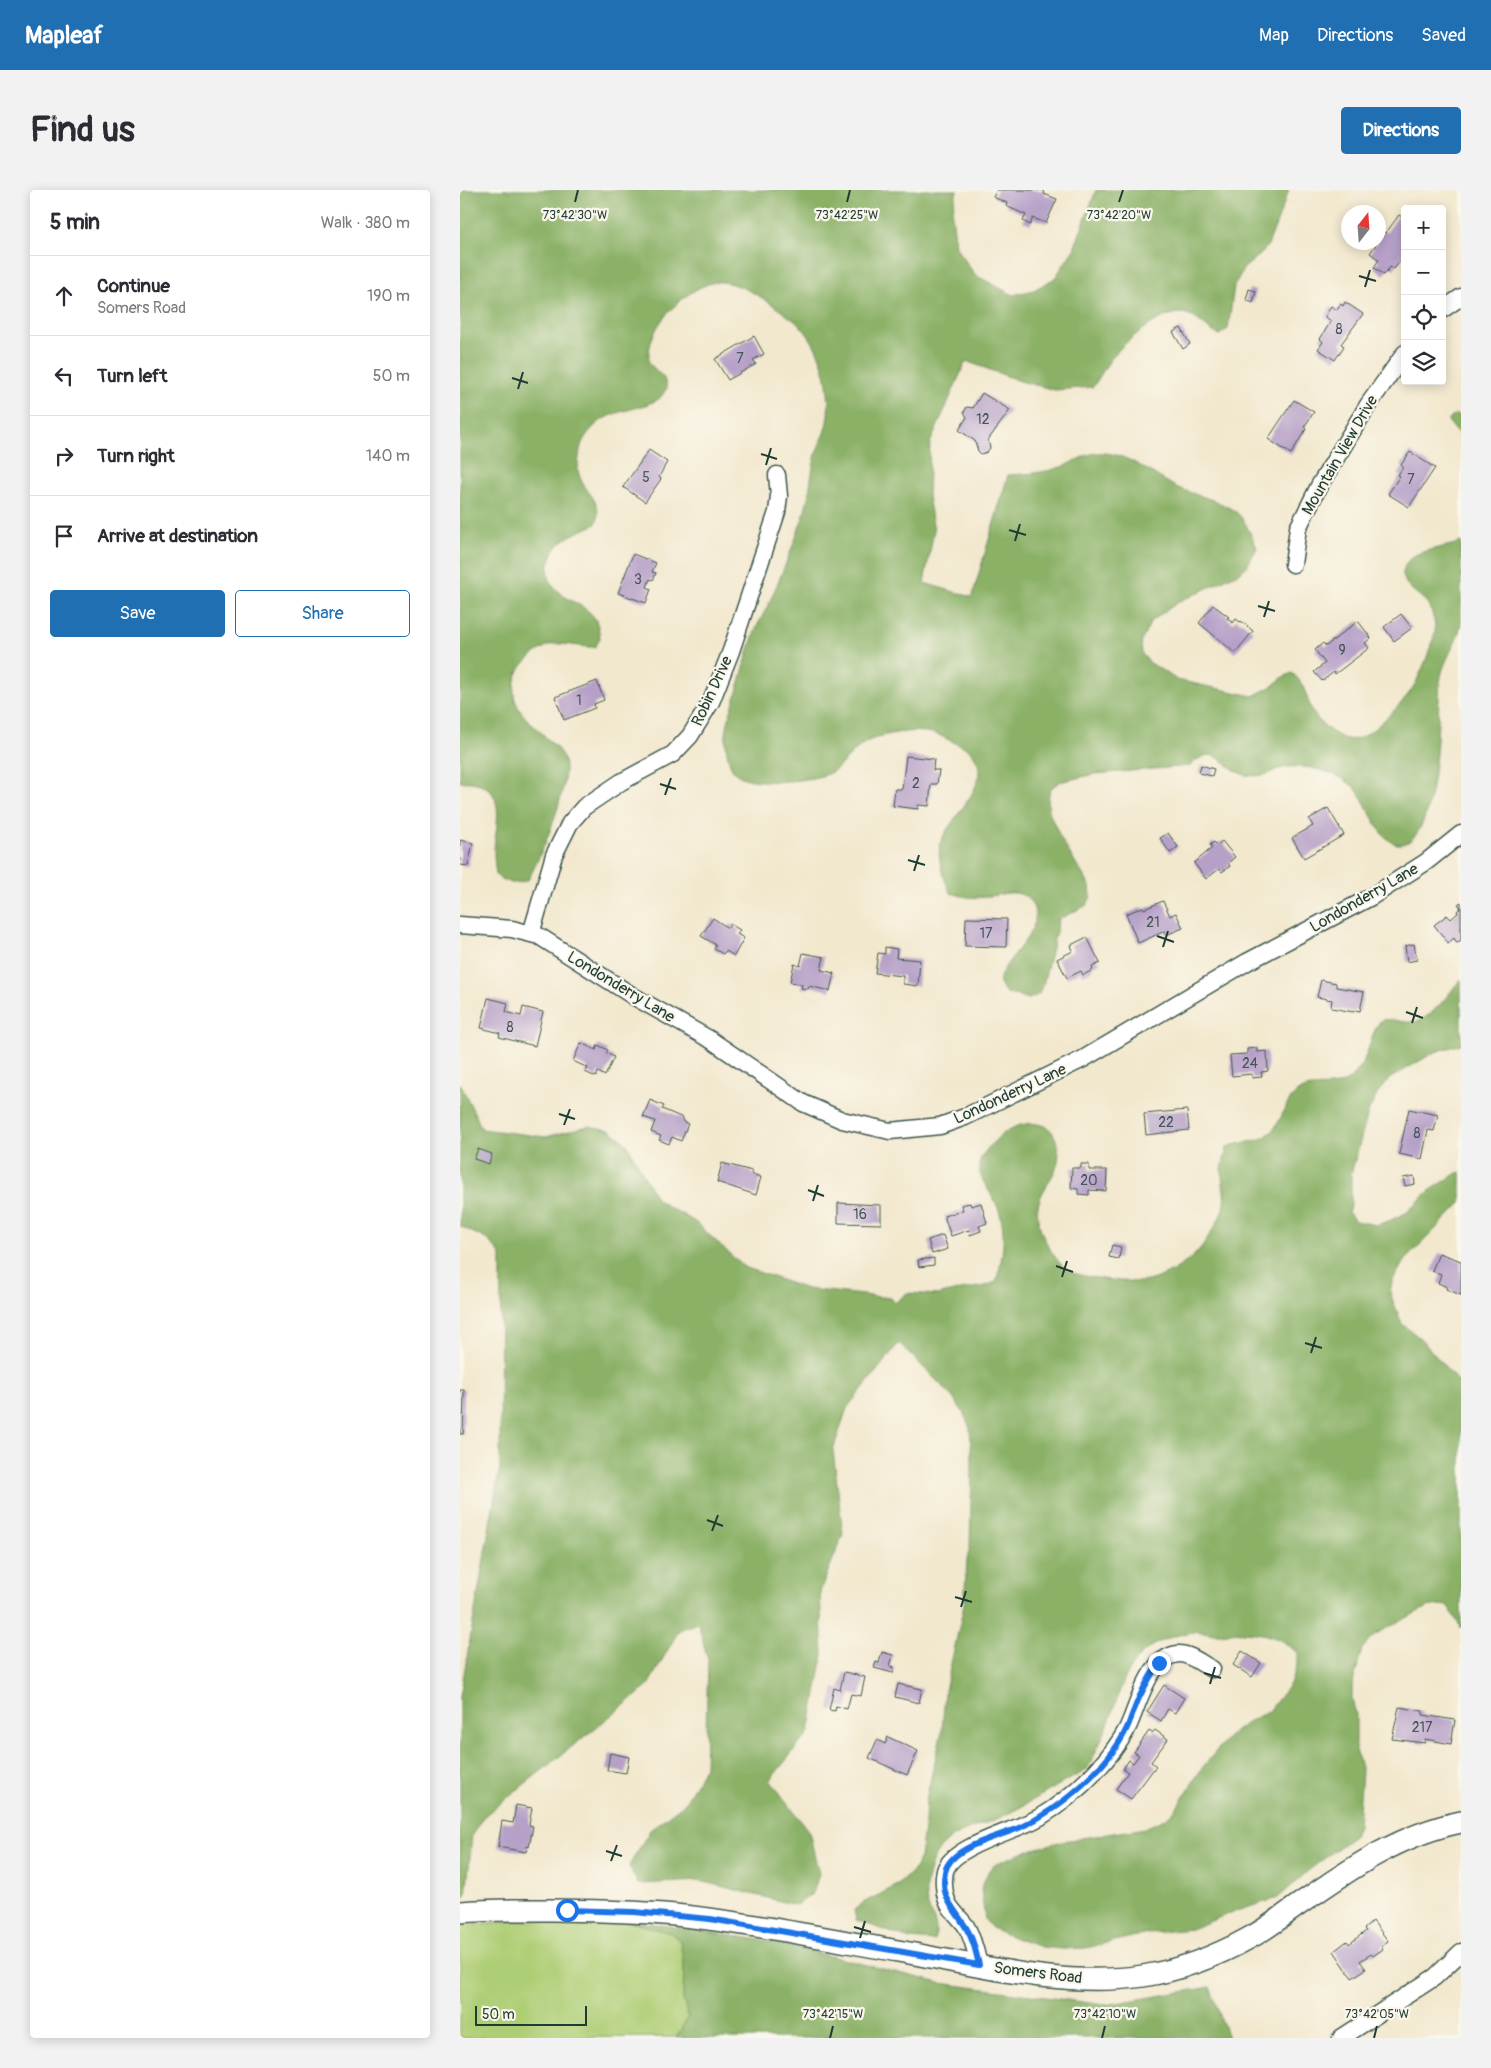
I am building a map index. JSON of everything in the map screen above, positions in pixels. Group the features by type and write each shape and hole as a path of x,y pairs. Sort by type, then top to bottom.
{"main road":[{"name":"Somers Road","path":"460,1912 516,1910 673,1914 750,1925 1014,1972 1081,1979 1143,1976 1173,1970 1218,1954 1254,1936 1343,1874 1394,1844 1420,1833 1461,1822"}],"street":[{"path":"1446,307 1461,297"},
{"name":"Mountain View Drive","path":"1292,564 1298,528 1319,486 1368,405 1401,359"},
{"name":"Robin Drive","path":"531,934 554,855 570,823 584,807 621,782 673,754 690,736 711,702 731,651 777,512 779,496 777,475"},
{"name":"Londonderry Lane","path":"460,926 512,929 539,936 633,996 711,1040 803,1103 842,1120 890,1131 940,1126 965,1117 999,1102 1083,1059 1247,962 1371,897 1426,862 1461,834"},
{"path":"979,1965 973,1942 966,1926 949,1904 944,1884 946,1869 953,1857 962,1850 1022,1827 1042,1816 1072,1793 1096,1771 1128,1728 1134,1709 1149,1678 1164,1659 1180,1654 1212,1669"},
{"path":"1340,2038 1435,1977 1461,1952"}],"green space":[{"path":"460,190 957,190 952,214 956,247 975,275 1013,295 1034,290 1055,278 1074,249 1096,190 1289,190 1268,245 1261,254 1244,268 1234,286 1228,329 1219,335 1188,314 1174,314 1164,317 1142,330 1123,346 1110,360 1093,387 1055,390 1020,381 966,361 930,443 928,496 934,530 924,583 972,597 1008,475 1055,469 1082,457 1098,453 1122,457 1176,487 1214,501 1236,512 1240,515 1257,548 1246,567 1238,573 1177,603 1151,621 1141,642 1142,654 1149,662 1177,680 1253,696 1292,673 1303,686 1310,706 1318,719 1337,735 1352,739 1363,736 1372,730 1405,698 1418,678 1433,641 1435,627 1431,610 1428,604 1406,583 1403,577 1408,561 1425,551 1461,542 1460,629 1441,674 1437,745 1430,799 1423,822 1414,837 1401,844 1393,843 1380,830 1353,786 1337,776 1307,767 1287,767 1277,769 1266,775 1245,775 1237,772 1219,758 1206,755 1190,766 1095,774 1059,782 1050,789 1048,800 1049,812 1062,841 1090,886 1091,896 1087,905 1059,919 1039,994 1029,999 1006,993 1000,984 1001,976 1005,967 1033,927 1035,916 1033,906 1024,895 1018,893 1005,893 976,898 951,893 940,863 939,851 944,835 968,800 979,776 978,764 970,751 933,733 908,732 891,734 868,741 837,768 817,777 794,781 756,780 738,775 731,766 727,754 726,739 729,719 754,634 769,603 803,517 816,454 826,427 828,399 824,370 813,342 805,331 795,321 752,292 733,284 714,282 694,291 674,306 655,332 650,347 649,363 664,378 667,388 661,396 657,400 619,412 602,420 586,436 582,444 578,469 580,478 597,505 596,524 573,534 561,543 552,556 548,574 550,581 560,593 585,608 593,616 600,638 595,647 549,645 531,657 518,672 514,684 516,703 520,711 560,752 564,760 565,772 554,821 528,880 511,883 496,875 494,851 498,813 494,796 480,784 460,782"},
{"path":"1455,414 1461,417 1461,437 1448,421"},
{"path":"1461,979 1461,1044 1435,1052 1389,1079 1379,1091 1369,1110 1351,1174 1351,1206 1348,1212 1355,1221 1376,1225 1406,1213 1428,1192 1461,1172 1461,1203 1404,1261 1392,1282 1390,1293 1402,1324 1420,1338 1461,1385 1461,1628 1448,1606 1427,1607 1376,1634 1362,1649 1352,1687 1352,1700 1356,1714 1356,1750 1362,1771 1358,1825 1354,1836 1309,1870 1278,1898 1233,1912 1191,1929 1148,1933 1086,1948 1062,1949 1041,1947 1020,1940 992,1928 985,1920 981,1888 989,1870 997,1863 1029,1850 1063,1841 1145,1828 1164,1819 1174,1812 1202,1768 1228,1737 1248,1722 1269,1711 1290,1684 1297,1664 1297,1653 1280,1640 1251,1632 1217,1634 1193,1632 1169,1638 1150,1647 1137,1659 1128,1672 1108,1725 1087,1769 1025,1805 993,1821 959,1834 944,1844 938,1851 930,1867 926,1892 927,1904 936,1929 934,1941 910,1939 856,1920 854,1910 863,1903 898,1885 916,1867 920,1857 926,1799 942,1731 945,1691 964,1605 967,1559 970,1548 972,1463 970,1428 963,1412 950,1394 899,1343 847,1408 833,1450 843,1534 820,1592 823,1655 809,1732 770,1780 809,1832 819,1874 813,1893 796,1905 700,1881 638,1884 629,1866 650,1830 685,1803 705,1767 708,1660 698,1623 679,1630 647,1687 483,1817 472,1835 466,1896 460,1898 460,1697 500,1466 501,1255 488,1240 460,1226 460,1083 482,1129 546,1137 588,1126 610,1130 627,1144 657,1200 695,1222 744,1267 807,1289 891,1298 895,1303 907,1293 938,1295 996,1282 1002,1254 1001,1217 996,1203 982,1178 979,1167 980,1161 994,1141 1014,1127 1029,1124 1045,1126 1053,1133 1056,1140 1059,1159 1038,1206 1037,1214 1045,1241 1061,1265 1071,1272 1102,1279 1141,1282 1165,1275 1194,1256 1212,1231 1220,1218 1223,1207 1222,1170 1227,1147 1265,1137 1278,1123 1291,1098 1301,1090 1335,1085 1348,1080 1355,1074 1364,1060 1381,1020 1419,1021 1433,1012"},
{"path":"620,1919 671,1933 680,1941 684,1965 683,1999 688,2017 677,2037 460,2038 460,1926 512,1921"},
{"path":"620,1919 768,1941 940,1983 1105,2005 1210,1987 1228,2038 676,2038 688,2017 683,1999 684,1965 680,1941 671,1933"}],"building":[{"path":"997,190 1042,190 1045,192 1044,194 1057,199 1046,223 1033,218 1030,225 1023,221 1026,215 1006,206 1007,203 993,197"},
{"path":"1399,215 1401,216 1401,260 1394,269 1390,267 1384,275 1374,267 1379,260 1370,253 1372,250 1386,250 1386,233"},
{"path":"1249,289 1256,291 1253,303 1246,300"},
{"path":"1345,302 1363,314 1341,344 1344,346 1335,360 1318,349 1323,342 1320,339 1331,321 1325,317 1331,306 1337,310"},
{"path":"1181,328 1190,344 1183,349 1173,332"},
{"path":"754,336 764,354 753,360 756,364 728,380 715,359"},
{"path":"982,393 1010,410 988,440 990,448 987,452 981,454 975,441 959,430 967,417 964,412 967,407 973,408"},
{"path":"1294,400 1314,412 1304,427 1306,429 1291,454 1268,439"},
{"path":"649,450 667,462 659,477 661,479 645,502 623,487"},
{"path":"1410,452 1435,468 1409,507 1388,494 1400,476 1398,475 1403,467 1401,465"},
{"path":"633,554 656,563 652,572 656,573 653,580 650,579 647,587 651,589 646,603 618,593"},
{"path":"1213,605 1229,617 1227,618 1233,623 1236,619 1241,621 1253,631 1235,653 1199,623"},
{"path":"1401,614 1412,628 1394,641 1384,627"},
{"path":"1358,621 1371,638 1365,643 1369,648 1335,674 1334,672 1322,681 1314,672 1325,663 1315,650 1323,643 1326,646"},
{"path":"597,681 604,700 594,704 595,708 564,720 555,697"},
{"path":"906,756 934,759 933,770 939,770 937,784 931,784 929,806 918,805 918,809 893,806 895,789 902,789"},
{"path":"1201,765 1214,769 1212,776 1199,773"},
{"path":"1328,808 1344,835 1304,858 1292,838 1313,826 1309,819"},
{"path":"1168,833 1178,847 1170,853 1160,838"},
{"path":"460,840 473,843 468,866 460,865"},
{"path":"1222,841 1235,857 1228,863 1230,866 1222,872 1219,869 1206,879 1194,863 1212,848 1210,845 1214,842 1217,845"},
{"path":"1163,901 1170,916 1176,913 1183,928 1166,935 1165,931 1138,943 1126,914"},
{"path":"1461,908 1461,940 1457,943 1454,938 1448,943 1434,925 1447,915 1451,919"},
{"path":"713,918 728,928 730,924 740,930 737,934 744,938 734,956 726,951 723,954 714,949 716,945 701,936"},
{"path":"966,918 1007,919 1006,947 965,946"},
{"path":"1087,937 1100,963 1092,967 1093,970 1083,975 1081,971 1067,978 1057,959 1073,951 1071,945"},
{"path":"1414,944 1417,960 1407,962 1405,946"},
{"path":"885,947 897,949 896,958 920,960 918,986 903,984 903,976 875,973 878,953 885,954"},
{"path":"803,953 824,957 821,970 834,973 830,991 809,986 808,989 801,988 802,984 790,982 794,964 800,966"},
{"path":"1321,980 1336,983 1336,987 1364,992 1360,1011 1355,1010 1354,1012 1331,1008 1332,1000 1317,997"},
{"path":"488,998 508,1003 506,1012 521,1016 523,1007 543,1012 535,1046 499,1037 500,1033 481,1028"},
{"path":"581,1043 596,1050 598,1045 608,1050 606,1053 614,1057 605,1076 598,1072 596,1077 585,1072 588,1068 573,1061"},
{"path":"1257,1048 1257,1052 1267,1051 1268,1071 1261,1072 1262,1077 1252,1078 1252,1074 1232,1076 1230,1055 1247,1054 1247,1049"},
{"path":"650,1100 664,1106 662,1109 683,1118 682,1121 688,1124 681,1141 672,1137 669,1144 659,1140 661,1136 651,1132 655,1121 643,1117"},
{"path":"1409,1109 1438,1115 1434,1131 1428,1130 1422,1159 1399,1154"},
{"path":"1187,1110 1189,1130 1146,1135 1144,1114"},
{"path":"478,1149 492,1154 489,1164 474,1159"},
{"path":"722,1163 752,1171 751,1174 761,1177 756,1195 717,1182"},
{"path":"1081,1164 1089,1164 1089,1170 1107,1170 1106,1191 1089,1190 1089,1195 1078,1194 1078,1189 1071,1188 1072,1168 1081,1168"},
{"path":"1414,1176 1415,1184 1405,1186 1403,1178"},
{"path":"838,1203 881,1205 881,1224 838,1223"},
{"path":"970,1203 971,1206 981,1203 987,1223 979,1226 981,1231 970,1235 969,1230 951,1236 944,1216 963,1210 961,1205"},
{"path":"943,1235 948,1249 932,1254 928,1240"},
{"path":"1112,1245 1121,1247 1119,1259 1109,1257"},
{"path":"1439,1253 1461,1261 1461,1295 1446,1289 1447,1287 1438,1283 1441,1274 1432,1271"},
{"path":"934,1258 934,1265 919,1267 918,1260"},
{"path":"460,1390 464,1390 463,1434 460,1434"},
{"path":"1242,1651 1261,1663 1252,1677 1233,1665"},
{"path":"882,1652 893,1655 890,1666 894,1667 893,1673 874,1668 876,1662 879,1663"},
{"path":"844,1672 865,1677 861,1696 851,1694 847,1709 836,1706 835,1711 829,1710 834,1688 840,1690"},
{"path":"898,1684 922,1689 919,1703 895,1697"},
{"path":"1164,1685 1184,1698 1175,1713 1168,1709 1161,1721 1147,1712"},
{"path":"1399,1707 1423,1711 1423,1715 1455,1720 1451,1744 1425,1739 1425,1743 1392,1739"},
{"path":"1155,1730 1168,1739 1151,1762 1156,1766 1131,1799 1116,1789 1128,1772 1123,1769 1129,1760 1133,1763 1139,1755 1134,1752 1149,1731 1152,1733"},
{"path":"888,1737 918,1751 907,1775 869,1758 877,1740 885,1744"},
{"path":"610,1753 629,1757 626,1773 607,1770"},
{"path":"516,1805 532,1808 529,1825 533,1826 529,1847 527,1846 526,1852 498,1847 502,1821 513,1823"},
{"path":"1373,1921 1388,1941 1381,1947 1383,1949 1373,1956 1371,1954 1360,1961 1366,1969 1352,1978 1334,1951 1347,1941 1349,1944 1366,1931 1364,1929"}],"route":[{"path":"567,1910 673,1914 750,1925 979,1965 973,1942 966,1926 949,1904 944,1884 946,1869 953,1857 962,1850 1022,1827 1042,1816 1072,1793 1096,1771 1128,1728 1134,1709 1149,1678 1159,1663"}]}
